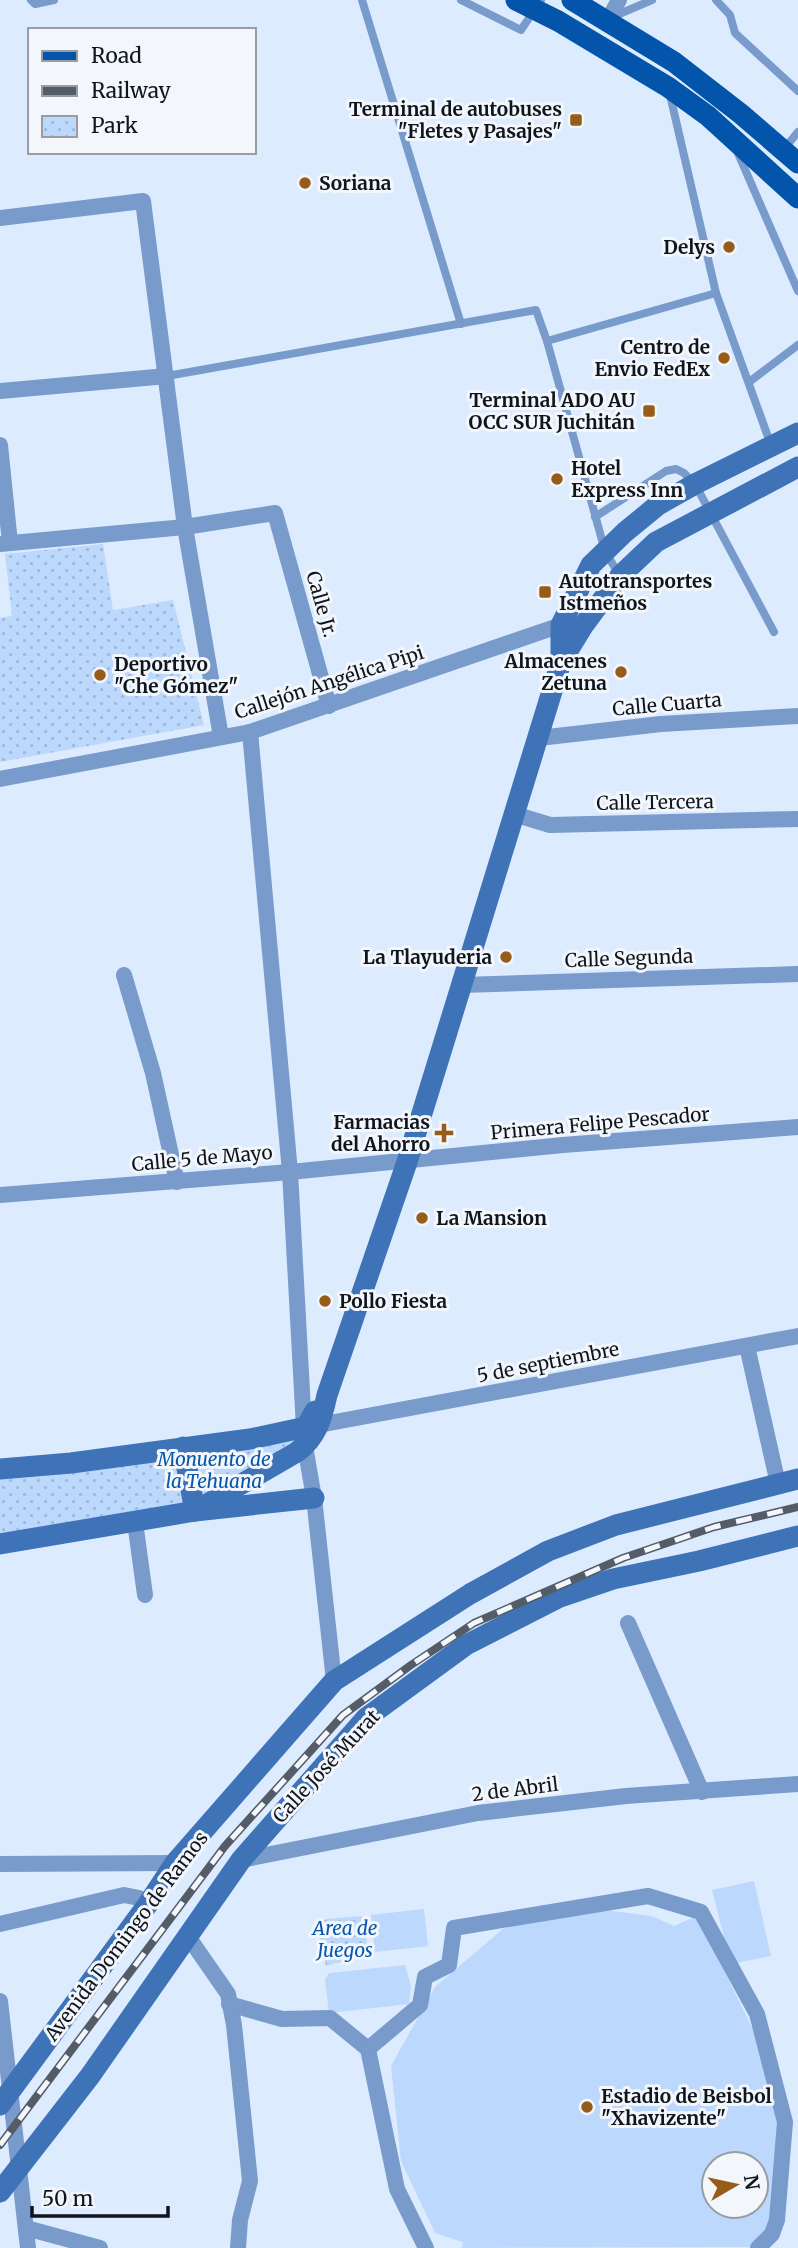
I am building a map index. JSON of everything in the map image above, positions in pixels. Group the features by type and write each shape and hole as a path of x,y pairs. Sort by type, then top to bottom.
{"main road":[{"path":"572,0 674,62 791,156"},
{"path":"530,3 668,87 730,136 798,198"}],"street":[{"path":"608,20 620,0"},
{"path":"0,218 143,201 186,527 221,737"},
{"path":"0,391 167,376"},
{"path":"561,663 561,625 591,565 605,551 658,505 798,433"},
{"path":"0,445 5,543 186,527"},
{"path":"195,1511 310,1433 327,1395 407,1162 561,663 583,626 620,576 656,542 798,467"},
{"name":"Calle Jr.","path":"186,527 275,513 329,706"},
{"name":"Callejón Angélica Pipi","path":"0,779 250,732 329,706 367,689 561,625 583,626"},
{"name":"Calle Cuarta","path":"539,738 661,724 798,716"},
{"path":"250,732 290,1172 314,1497 334,1681"},
{"name":"Calle Tercera","path":"514,814 550,825 798,819"},
{"name":"Calle Segunda","path":"461,985 798,974"},
{"path":"124,975 153,1073 177,1182"},
{"name":"Primera Felipe Pescador","path":"407,1162 563,1145 798,1127"},
{"name":"Calle 5 de Mayo","path":"0,1195 407,1162"},
{"name":"5 de septiembre","path":"310,1433 798,1336"},
{"path":"747,1346 788,1482"},
{"path":"0,1469 71,1463 310,1433"},
{"path":"183,1447 195,1511"},
{"name":"Avenida Domingo de Ramos","path":"5,2099 175,1863 334,1681 470,1594 548,1551 616,1525 788,1482"},
{"path":"0,1544 195,1511 314,1497"},
{"path":"135,1522 145,1595"},
{"name":"Calle José Murat","path":"0,2192 90,2076 241,1860 366,1718 466,1645 560,1597 613,1579 798,1536"},
{"path":"628,1623 702,1792"},
{"name":"2 de Abril","path":"241,1860 478,1813 626,1796 798,1784"},
{"path":"0,1864 175,1863"},
{"path":"0,1924 124,1895 139,1898 148,1904"},
{"path":"368,2049 420,2005 425,1977 450,1965 454,1928 648,1896 701,1912 757,2014 785,2122 777,2220 772,2234 758,2248"},
{"path":"187,1935 228,1994 250,2181 240,2220 238,2248"},
{"path":"0,2001 5,2099 20,2169 28,2248"},
{"path":"229,2004 282,2019 330,2018 368,2049 397,2189 426,2248"},
{"path":"26,2228 100,2248"}],"lane":[{"path":"31,0 35,4 54,0"},
{"path":"362,0 461,324"},
{"path":"461,0 521,30 530,3"},
{"path":"608,20 652,0"},
{"path":"716,0 730,15 735,33 798,91"},
{"path":"668,87 716,293 771,446"},
{"path":"741,114 730,136 798,291"},
{"path":"791,156 798,132"},
{"path":"547,341 716,293"},
{"path":"167,376 536,310 605,551 620,576"},
{"path":"749,382 798,345"},
{"path":"595,517 666,471 676,469 684,473 695,484 711,512 774,632"}],"green space":[{"path":"103,544 113,610 173,600 204,725 0,762 0,618 12,616 5,554"},
{"name":"Monuento de la Tehuana","path":"320,1426 195,1511 0,1544 0,1468"},
{"path":"754,1881 771,1956 731,1964 712,1890"},
{"name":"Estadio de Beisbol \"Xhavizente\"","path":"581,1907 652,1916 674,1926 697,1916 773,2070 787,2144 782,2206 753,2247 462,2248 463,2242 435,2233 401,2161 391,2066 435,1987 504,1928"},
{"path":"424,1909 428,1946 375,1952 371,1915"},
{"name":"Area de Juegos","path":"362,1916 369,1954 326,1966 316,1920"},
{"path":"405,1965 411,1986 409,2004 329,2013 325,1979 329,1973"}],"railway":[{"path":"0,2145 225,1846 343,1715 474,1623 623,1558 714,1527 798,1507"}],"place":[{"name":"Terminal de autobuses \"Fletes y Pasajes\"","path":"576,120"},
{"name":"Soriana","path":"305,183"},
{"name":"Delys","path":"729,247"},
{"name":"Centro de Envio FedEx","path":"724,358"},
{"name":"Terminal ADO AU OCC SUR Juchitán","path":"649,411"},
{"name":"Hotel Express Inn","path":"557,479"},
{"name":"Autotransportes Istmeños","path":"545,592"},
{"name":"Almacenes Zetuna","path":"621,672"},
{"name":"Deportivo \"Che Gómez\"","path":"100,675"},
{"name":"La Tlayuderia","path":"506,957"},
{"name":"Farmacias del Ahorro","path":"444,1133"},
{"name":"La Mansion","path":"422,1218"},
{"name":"Pollo Fiesta","path":"325,1301"},
{"name":"Estadio de Beisbol \"Xhavizente\"","path":"587,2107"}]}
